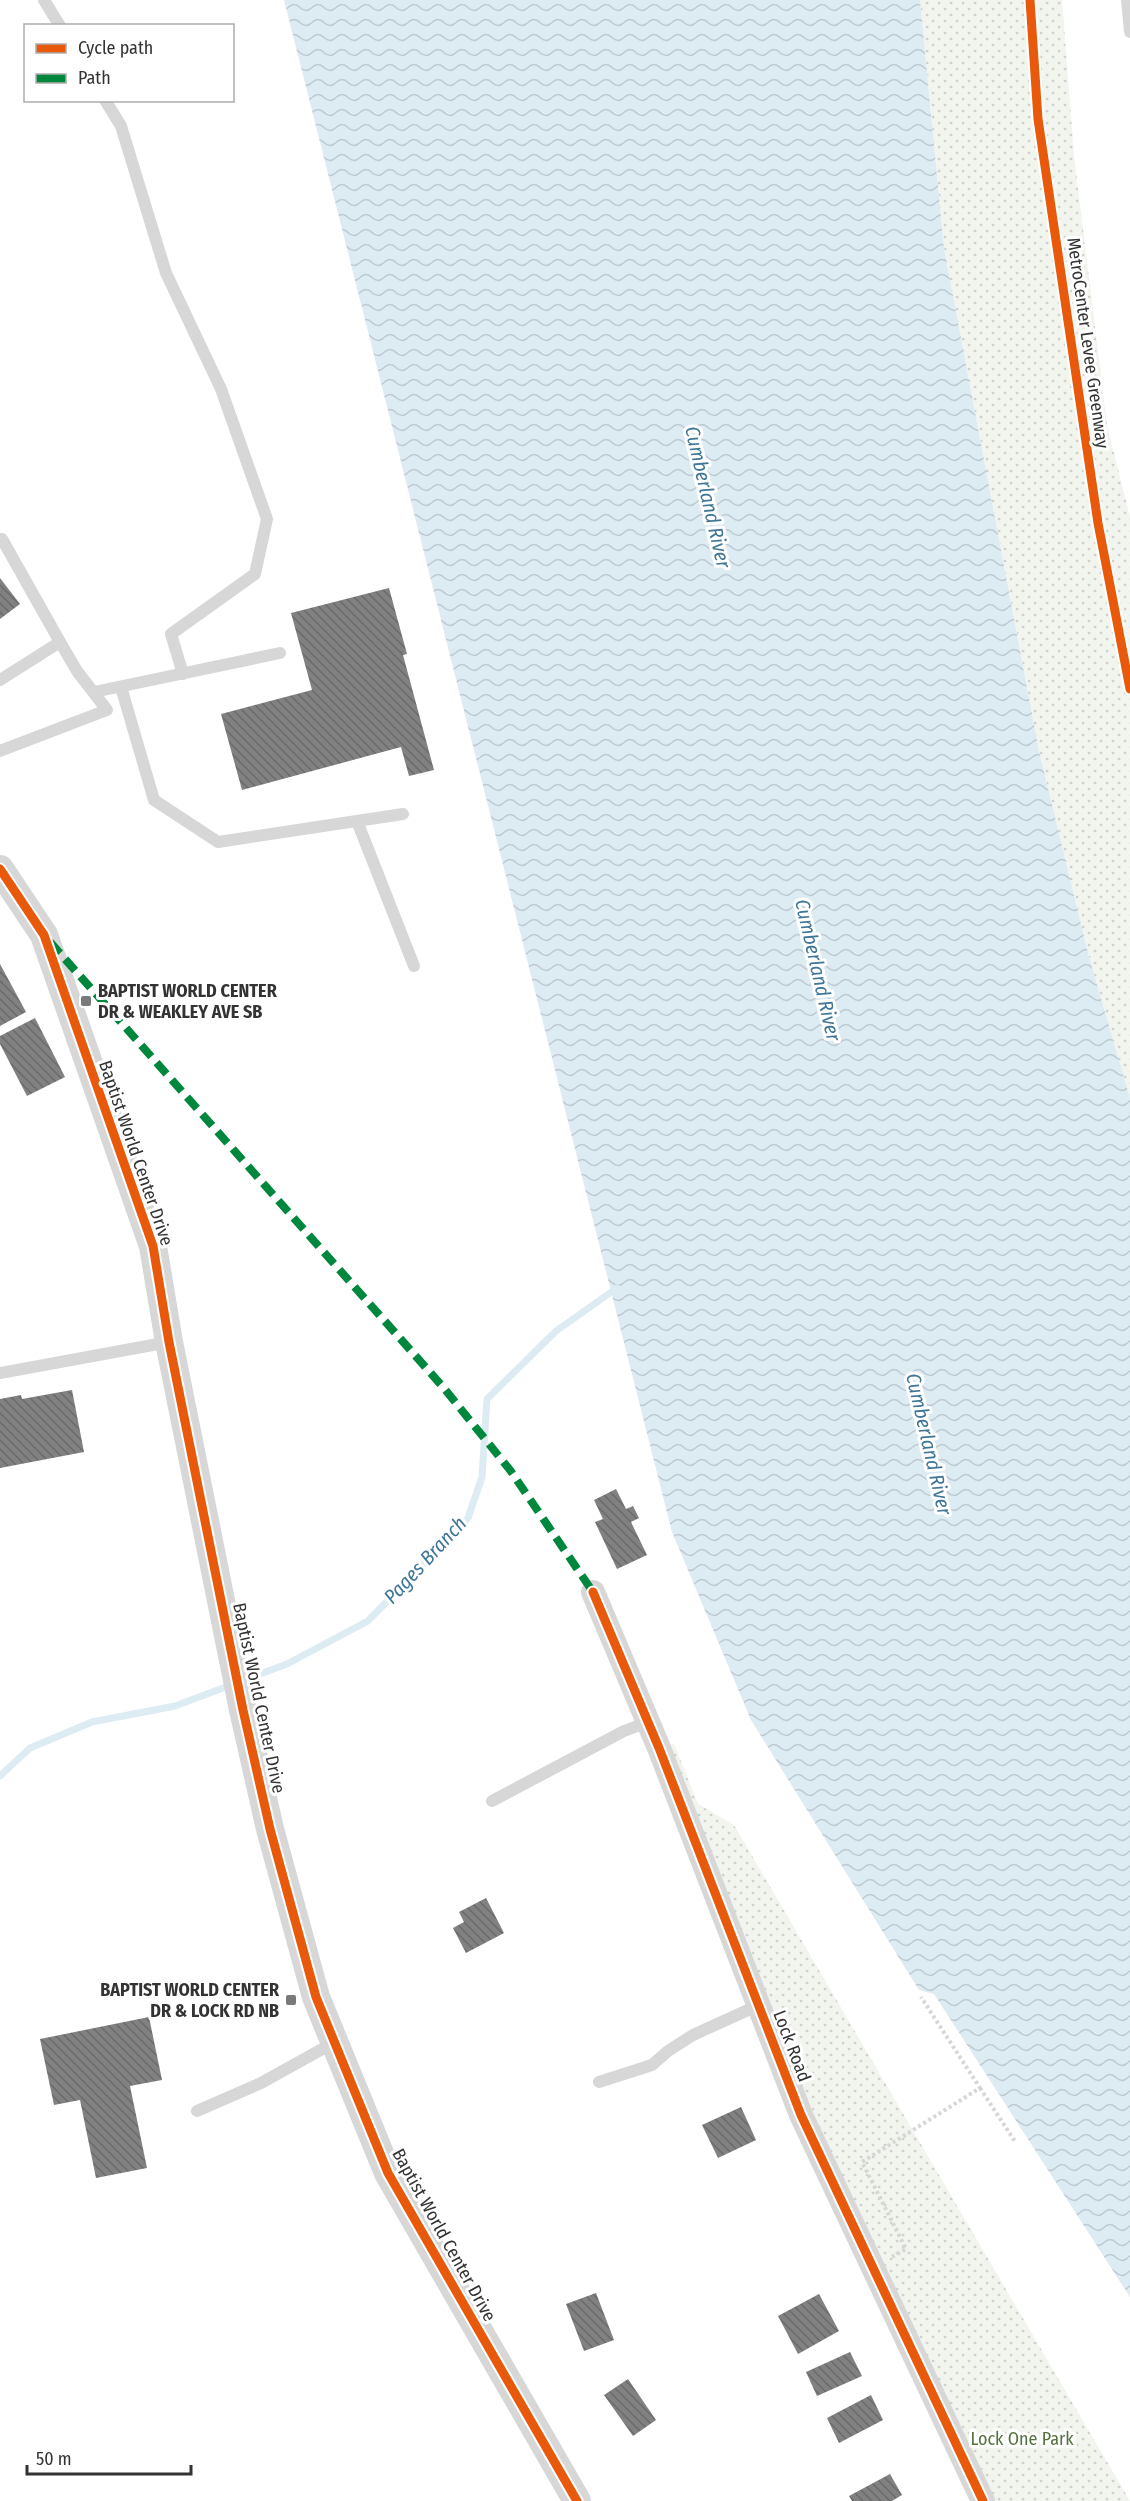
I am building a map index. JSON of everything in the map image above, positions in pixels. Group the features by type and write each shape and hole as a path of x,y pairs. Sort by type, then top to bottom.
{"street":[{"name":"Baptist World Center Drive","path":"0,869 8,897 44,935 149,1235 243,1710 270,1829 316,1997 388,2173 577,2501"},
{"name":"Lock Road","path":"593,1592 648,1722 801,2115 983,2501"}],"lane":[{"path":"44,0 59,24"},
{"path":"1127,0 1130,32"},
{"path":"106,102 121,126 166,273 221,389 267,519 255,574 171,634 183,674"},
{"path":"0,751 107,710 77,671 2,538"},
{"path":"0,680 60,642"},
{"path":"94,692 280,653"},
{"path":"121,687 154,800 219,842 403,814"},
{"path":"357,821 414,966"},
{"path":"0,1372 169,1342"},
{"path":"492,1801 624,1731 648,1722"},
{"path":"599,2082 652,2066 693,2035 759,2005"},
{"path":"198,2111 261,2083 335,2042"}],"path":[{"path":"921,1997 1016,2143"},
{"path":"872,2267 906,2249 862,2162 980,2088"}],"green space":[{"path":"920,0 1062,0 1074,155 1107,425 1130,517 1130,1098 1089,957 1039,751 944,248"},
{"name":"Lock One Park","path":"674,1744 698,1804 734,1825 1130,2501 983,2501 801,2115 659,1748"}],"water":[{"name":"Cumberland River","path":"284,0 920,0 944,248 1039,751 1089,957 1130,1098 1130,2297 934,1994 919,1990 751,1720 672,1532"}],"building":[{"path":"0,578 20,604 0,619"},
{"path":"389,588 407,654 403,655 434,770 409,776 401,747 242,790 221,714 312,690 291,613"},
{"path":"0,964 26,1012 0,1026"},
{"path":"35,1018 65,1077 27,1096 0,1044 0,1036"},
{"path":"72,1390 84,1452 0,1468 0,1399 21,1395 22,1399"},
{"path":"616,1489 626,1509 633,1506 639,1518 631,1522 647,1555 617,1569 595,1522 603,1519 594,1500"},
{"path":"486,1898 504,1933 466,1953 453,1928 464,1922 459,1912"},
{"path":"149,2017 162,2080 130,2086 147,2168 96,2178 80,2100 54,2105 40,2039"},
{"path":"741,2107 756,2140 718,2158 702,2125"},
{"path":"596,2293 614,2340 584,2351 566,2304"},
{"path":"819,2294 839,2331 798,2354 778,2316"},
{"path":"850,2352 862,2376 817,2396 806,2372"},
{"path":"628,2379 656,2420 633,2436 604,2395"},
{"path":"871,2395 883,2420 839,2443 827,2418"},
{"path":"890,2474 902,2495 892,2501 852,2501 849,2496"}],"waterway":[{"name":"Pages Branch","path":"244,1680 287,1664 368,1621 468,1518 482,1477 487,1399 556,1331 617,1288"},
{"name":"Pages Branch","path":"0,1776 30,1748 92,1722 175,1706 231,1685"}],"marked path":[{"path":"50,942 443,1387 510,1470 593,1592"}],"cycle path":[{"name":"MetroCenter Levee Greenway","path":"1030,0 1038,119 1098,523 1130,689"},
{"path":"0,869 44,935 153,1246 169,1342 243,1710 270,1829 316,1997 388,2173 577,2501"},
{"path":"593,1592 659,1748 801,2115 983,2501"}],"place":[{"name":"BAPTIST WORLD CENTER DR & WEAKLEY AVE SB","path":"86,1001"},
{"name":"BAPTIST WORLD CENTER DR & LOCK RD NB","path":"291,2000"}]}
